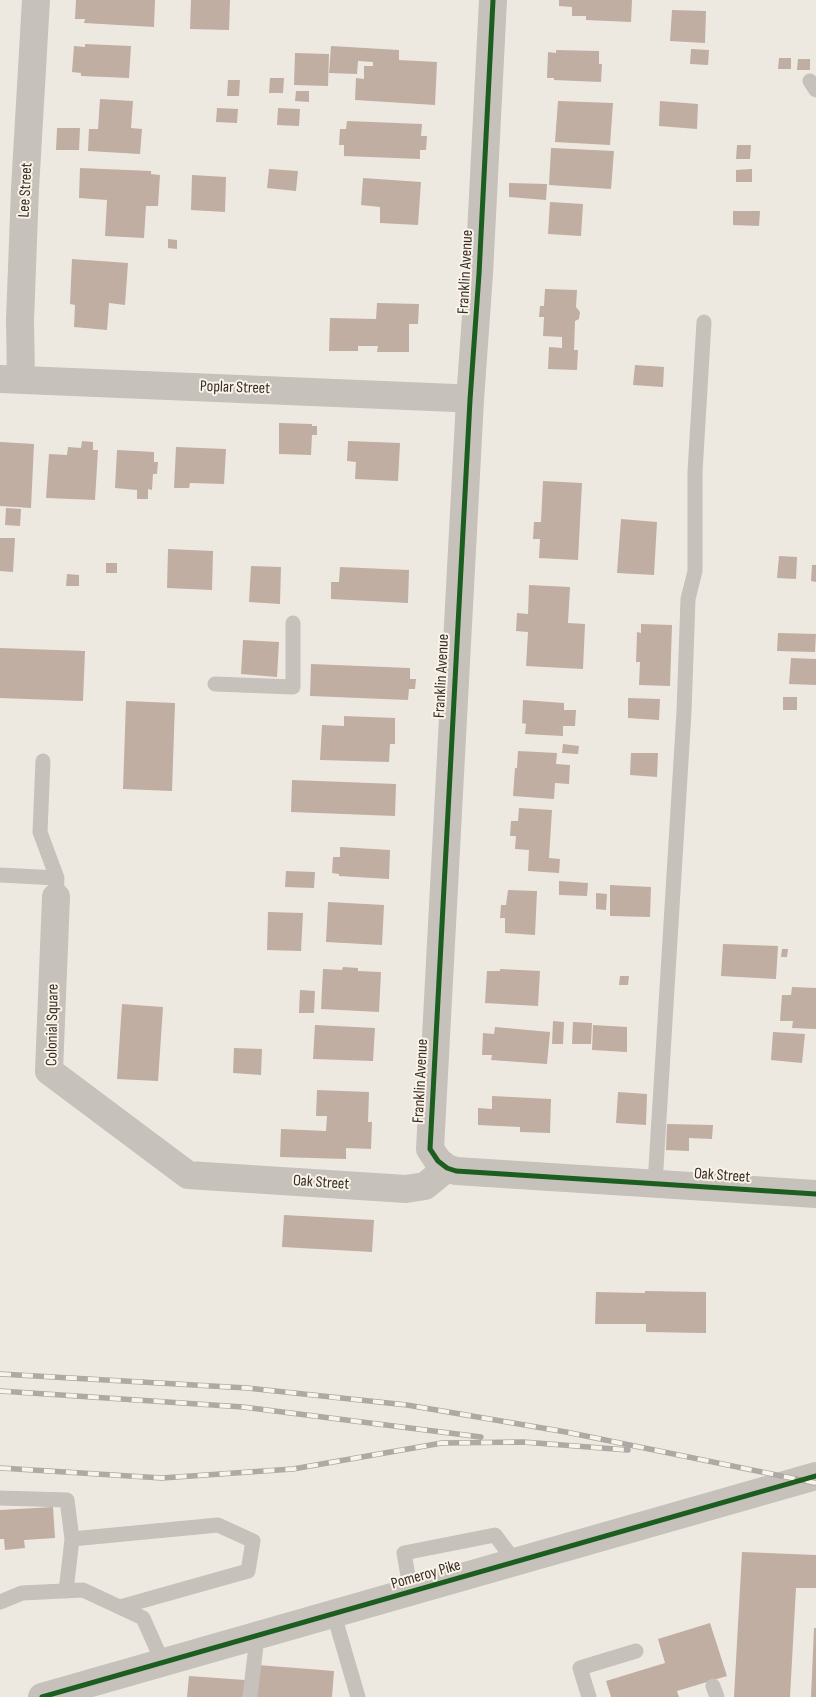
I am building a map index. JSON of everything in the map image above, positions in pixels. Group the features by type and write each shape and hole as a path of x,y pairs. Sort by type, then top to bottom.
{"street":[{"name":"Lee Street","path":"10,379 20,320 25,189 36,0"},
{"name":"Franklin Avenue","path":"448,1168 438,1161 430,1148 493,0"},
{"name":"Poplar Street","path":"10,379 470,400"},
{"name":"Colonial Square","path":"56,887 50,1071 188,1175"},
{"name":"Oak Street","path":"188,1175 406,1189 425,1186 448,1168 456,1171 816,1194"},
{"name":"Pomeroy Pike","path":"42,1697 164,1664 816,1476"}],"lane":[{"path":"655,1184 684,712 688,599 694,571 694,472 704,322"},
{"path":"215,684 292,687 293,622"},
{"path":"0,875 56,887 40,832 43,761"},
{"path":"0,1498 68,1500 72,1540 66,1591"},
{"path":"72,1540 218,1525 253,1541 248,1571 120,1607"},
{"path":"411,1593 404,1553 495,1535 516,1563"},
{"path":"0,1602 22,1593 83,1590 143,1618 164,1664"},
{"path":"334,1615 358,1697"},
{"path":"250,1697 257,1637"},
{"path":"589,1697 580,1668 636,1650"}],"building":[{"path":"76,0 155,0 154,27 84,23 85,19 75,19"},
{"path":"191,0 230,0 229,30 190,29"},
{"path":"559,0 632,0 631,22 586,20 586,16 572,16 572,7 559,6"},
{"path":"672,10 706,11 705,43 670,41"},
{"path":"85,44 131,46 129,78 81,76 81,73 72,72 74,46 85,47"},
{"path":"331,46 399,50 399,60 437,62 435,105 355,100 356,78 364,79 364,66 373,66 373,62 358,61 357,74 329,73"},
{"path":"691,49 709,50 708,65 690,64"},
{"path":"556,50 599,51 599,64 602,64 601,82 547,78 548,52 556,53"},
{"path":"295,53 329,54 328,86 294,85"},
{"path":"779,58 791,58 791,69 778,69"},
{"path":"798,59 810,59 810,70 797,70"},
{"path":"270,78 284,78 283,93 269,93"},
{"path":"228,80 240,80 239,96 227,96"},
{"path":"296,91 309,91 309,102 295,101"},
{"path":"100,99 133,101 131,128 142,129 140,154 88,151 89,129 98,129"},
{"path":"558,101 613,103 610,145 555,142"},
{"path":"660,101 698,104 697,129 659,126"},
{"path":"217,108 238,109 237,123 216,122"},
{"path":"278,108 300,109 299,126 277,125"},
{"path":"347,121 422,124 421,136 427,136 426,150 420,150 420,159 344,156 344,145 339,145 340,129 346,129"},
{"path":"57,128 80,128 79,150 56,150"},
{"path":"737,145 751,145 750,159 736,159"},
{"path":"551,148 614,151 611,189 549,185"},
{"path":"80,168 151,171 151,174 160,175 158,206 146,206 144,238 105,236 107,200 79,198"},
{"path":"269,169 298,171 296,191 267,188"},
{"path":"752,169 752,182 736,182 736,170"},
{"path":"192,175 226,177 225,212 191,210"},
{"path":"363,178 421,182 418,225 380,223 380,207 361,205"},
{"path":"509,183 547,184 546,200 509,197"},
{"path":"550,202 583,204 581,236 548,234"},
{"path":"733,211 760,211 759,226 733,225"},
{"path":"168,239 177,240 177,249 168,248"},
{"path":"72,259 128,263 125,305 109,303 107,330 74,327 75,305 70,304"},
{"path":"545,289 577,290 576,307 580,312 579,319 575,321 574,350 578,350 577,370 548,369 549,347 562,348 562,337 543,336 544,317 539,317 540,306 544,306"},
{"path":"377,303 419,304 418,324 409,324 409,352 377,352 378,346 358,346 358,351 329,351 330,318 376,319"},
{"path":"635,365 664,367 663,387 633,385"},
{"path":"279,423 312,424 312,426 317,426 317,435 312,435 311,455 279,454"},
{"path":"82,441 93,442 93,450 98,450 95,500 46,498 49,454 67,455 68,447 81,448"},
{"path":"348,441 400,443 398,481 355,479 356,462 347,461"},
{"path":"0,442 34,444 31,508 0,506"},
{"path":"176,447 226,449 224,484 190,483 189,488 174,488"},
{"path":"117,450 154,452 154,462 158,462 157,474 153,474 152,490 148,489 148,499 137,499 137,490 115,488"},
{"path":"543,481 582,483 578,560 539,558 540,539 533,539 534,522 541,522"},
{"path":"6,508 21,509 20,526 5,525"},
{"path":"621,519 657,522 654,575 617,573"},
{"path":"0,538 15,538 13,572 0,571"},
{"path":"168,549 213,551 212,590 167,588"},
{"path":"779,556 797,557 796,579 777,578"},
{"path":"106,563 117,563 117,573 106,573"},
{"path":"812,565 816,565 816,582 811,581"},
{"path":"251,566 281,567 280,604 249,602"},
{"path":"340,567 409,570 408,603 331,599 331,582 339,582"},
{"path":"67,574 79,575 79,586 66,586"},
{"path":"529,585 570,587 568,623 585,624 583,669 526,666 528,632 516,631 517,613 528,614"},
{"path":"641,624 672,625 670,686 639,685 640,662 636,662 637,632 641,633"},
{"path":"778,633 816,634 815,652 777,651"},
{"path":"243,640 279,642 277,677 241,674"},
{"path":"0,648 85,651 83,701 0,698"},
{"path":"791,658 816,659 816,685 789,684"},
{"path":"311,664 410,668 410,679 416,679 415,689 409,689 408,700 310,696"},
{"path":"783,697 797,697 797,710 783,710"},
{"path":"628,698 660,699 659,720 628,718"},
{"path":"523,700 564,703 564,710 576,710 575,726 563,726 563,736 525,734 526,724 522,723"},
{"path":"126,701 175,703 172,791 123,789"},
{"path":"344,716 395,718 395,744 390,744 389,762 320,760 322,725 344,726"},
{"path":"563,744 579,746 578,754 562,753"},
{"path":"518,751 557,753 556,764 570,765 569,784 555,783 554,799 513,796"},
{"path":"631,753 658,753 657,777 630,775"},
{"path":"292,780 396,784 395,816 291,812"},
{"path":"519,808 552,810 549,858 560,859 559,873 528,871 529,850 515,849 516,836 510,836 511,821 518,821"},
{"path":"340,847 390,850 389,879 339,876 339,874 332,873 333,857 340,857"},
{"path":"286,871 315,872 314,888 285,887"},
{"path":"559,881 588,883 587,896 559,895"},
{"path":"610,885 651,887 650,917 610,916"},
{"path":"508,890 537,891 535,935 505,933 505,918 500,918 501,905 506,905"},
{"path":"596,893 607,894 606,910 596,909"},
{"path":"328,902 384,905 382,945 326,942"},
{"path":"268,912 303,913 301,951 267,950"},
{"path":"723,944 778,946 776,979 721,976"},
{"path":"782,949 788,949 787,957 781,957"},
{"path":"343,967 358,968 358,971 381,972 379,1012 321,1009 323,969 342,970"},
{"path":"500,969 540,971 538,1006 485,1003 487,971 500,971"},
{"path":"620,976 629,976 628,985 619,985"},
{"path":"792,987 816,988 816,1029 792,1028 793,1021 780,1021 782,995 791,995"},
{"path":"300,990 315,991 314,1013 299,1013"},
{"path":"122,1004 163,1007 158,1081 117,1079"},
{"path":"553,1021 564,1022 563,1044 552,1044"},
{"path":"573,1022 592,1023 591,1044 572,1044"},
{"path":"315,1025 375,1028 373,1061 313,1059"},
{"path":"593,1025 627,1027 627,1052 592,1050"},
{"path":"495,1027 550,1032 547,1064 491,1060 492,1055 482,1055 483,1033 494,1034"},
{"path":"773,1032 805,1034 802,1063 771,1060"},
{"path":"234,1048 262,1049 261,1075 233,1073"},
{"path":"317,1090 369,1092 368,1122 372,1122 371,1149 346,1148 346,1159 280,1157 281,1129 326,1131 327,1116 316,1116"},
{"path":"618,1092 647,1094 646,1125 616,1123"},
{"path":"492,1096 551,1099 550,1133 520,1132 520,1127 478,1125 478,1108 492,1109"},
{"path":"667,1124 713,1125 712,1139 689,1138 689,1151 666,1150"},
{"path":"284,1215 374,1220 372,1252 282,1247"},
{"path":"645,1291 706,1292 706,1333 646,1332 646,1324 595,1324 596,1292 645,1293"},
{"path":"53,1507 55,1538 24,1540 25,1548 5,1550 4,1539 0,1539 0,1510"},
{"path":"742,1552 816,1555 816,1588 796,1588 790,1697 734,1697"},
{"path":"710,1623 727,1676 677,1691 679,1697 611,1697 606,1681 665,1663 658,1639"},
{"path":"814,1628 816,1628 816,1697 811,1697"},
{"path":"258,1665 334,1671 332,1697 256,1697"},
{"path":"189,1676 245,1680 244,1697 187,1697"}],"railway":[{"path":"0,1374 247,1388 407,1405 566,1432 816,1483"},
{"path":"0,1391 243,1407 481,1437"},
{"path":"0,1468 162,1478 293,1469 442,1443 523,1442 628,1450"}],"cycle path":[{"path":"493,0 430,1149 438,1161 447,1168 456,1171 816,1194"},
{"path":"42,1697 816,1476"}]}
